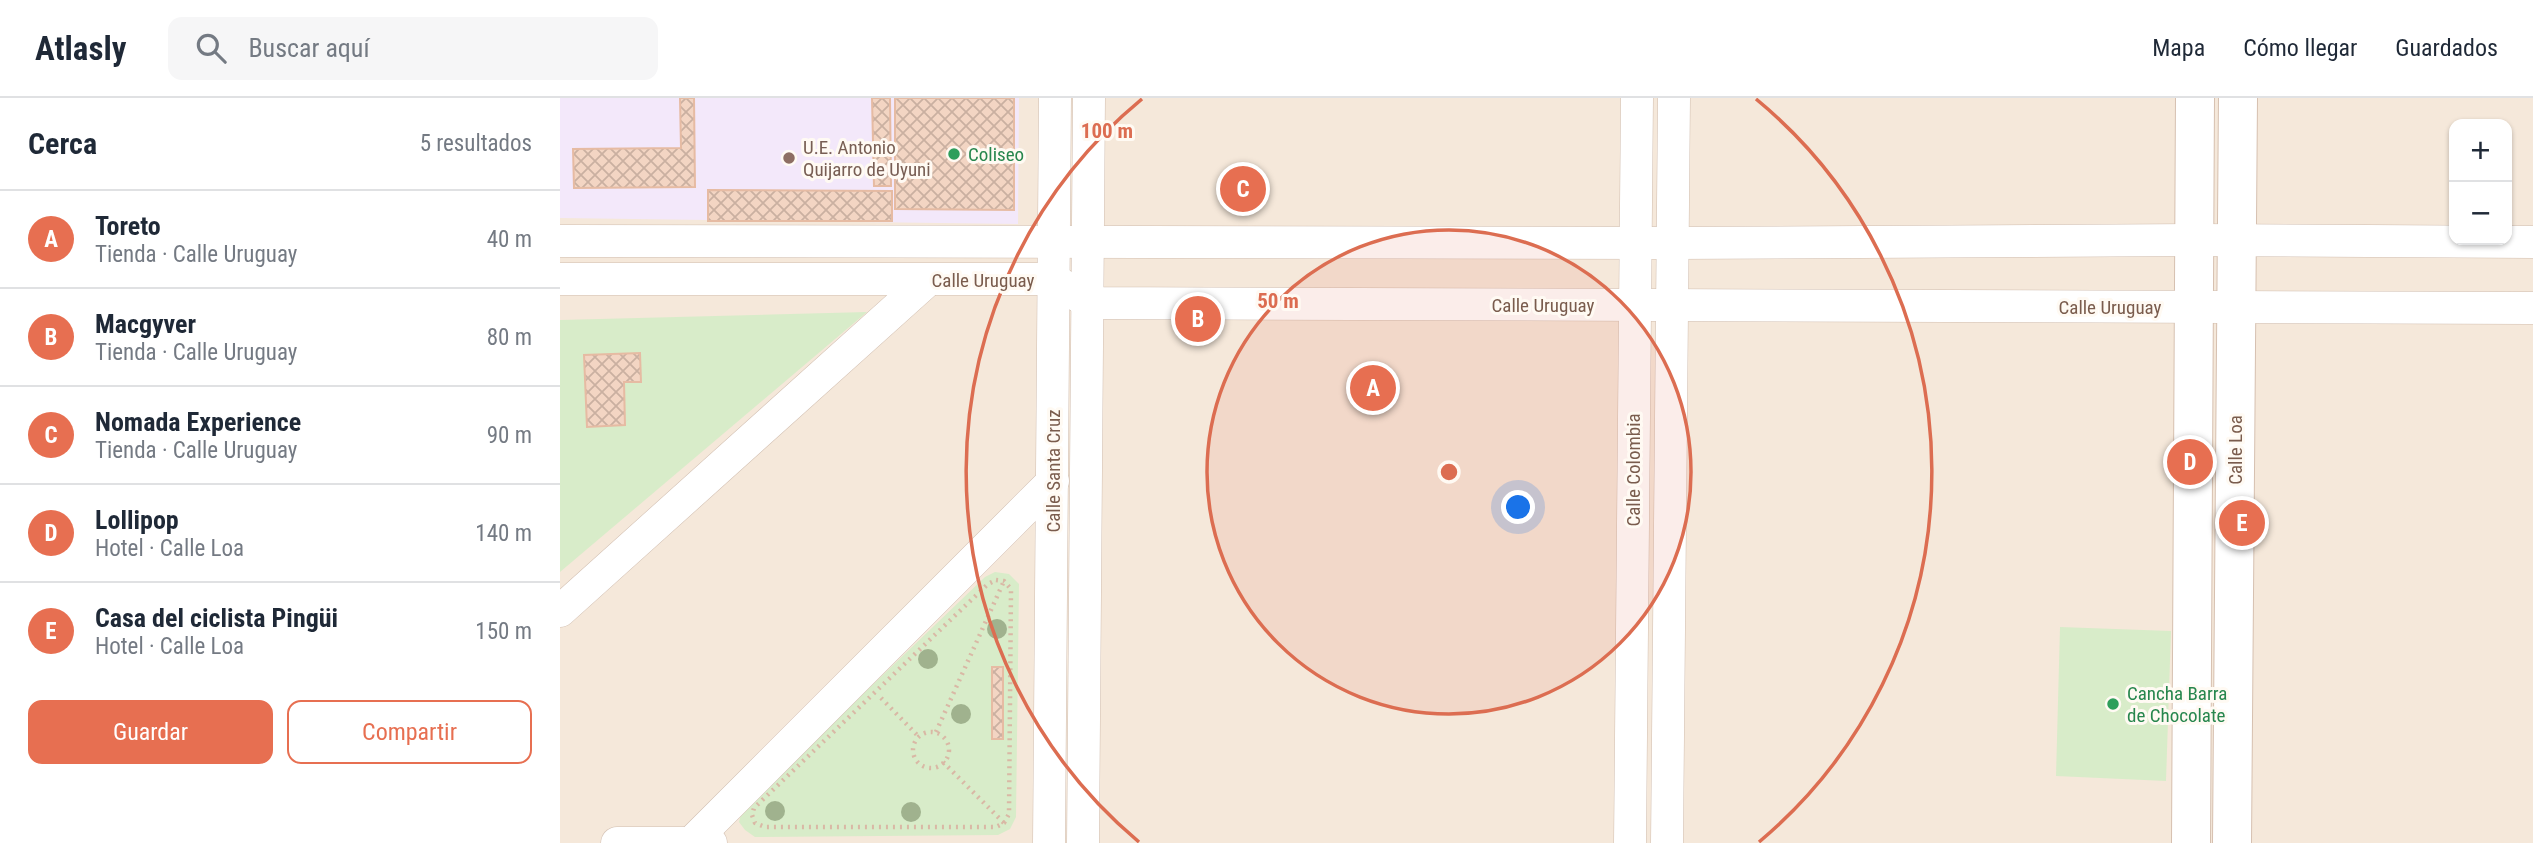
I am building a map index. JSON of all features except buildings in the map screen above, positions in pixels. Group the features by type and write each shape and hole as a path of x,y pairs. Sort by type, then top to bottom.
{"main road":[{"path":"2191,843 2195,98"},
{"name":"Calle Loa","path":"2232,843 2238,98"}],"street":[{"name":"Calle Santa Cruz","path":"1049,843 1055,98"},
{"name":"Calle Santa Cruz","path":"1083,843 1089,98"},
{"name":"Calle Colombia","path":"1630,843 1637,98"},
{"name":"Calle Colombia","path":"1667,843 1674,98"},
{"name":"Calle Uruguay","path":"560,241 2533,242"},
{"name":"Calle Uruguay","path":"560,279 1054,279 1088,303 2533,308"},
{"path":"560,611 928,280"},
{"path":"691,843 1052,481"},
{"path":"617,843 712,843"}],"path":[{"path":"996,580 1004,581 1011,589 1009,814 1004,823 996,827 765,827 755,823 752,815 754,808 875,692 988,584 996,580"},
{"path":"936,732 1004,581"},
{"path":"875,692 919,737"},
{"path":"936,732 944,736 950,747 949,753 943,762 928,768 917,762 914,743 925,733 936,732"},
{"path":"943,762 1004,823"}],"shaded area":[{"path":"560,98 2533,98 2533,843 560,843"},
{"name":"U.E. Antonio Quijarro de Uyuni","path":"560,98 1019,98 1018,224 560,218"}],"green space":[{"path":"867,312 560,572 560,320"},
{"path":"995,572 1009,574 1019,584 1016,817 1010,829 998,835 755,837 745,830 739,822 742,810 985,577"},
{"name":"Cancha Barra de Chocolate","path":"2060,627 2171,631 2166,781 2056,776"}],"place":[{"name":"Coliseo","path":"954,154"},
{"name":"U.E. Antonio Quijarro de Uyuni","path":"789,158"},
{"name":"Nomada Experience","path":"1243,189"},
{"name":"Macgyver","path":"1198,319"},
{"name":"Toreto","path":"1373,388"},
{"name":"Lollipop","path":"2190,462"},
{"name":"Casa del ciclista Pingüi","path":"2242,523"},
{"name":"Cancha Barra de Chocolate","path":"2113,704"}]}
